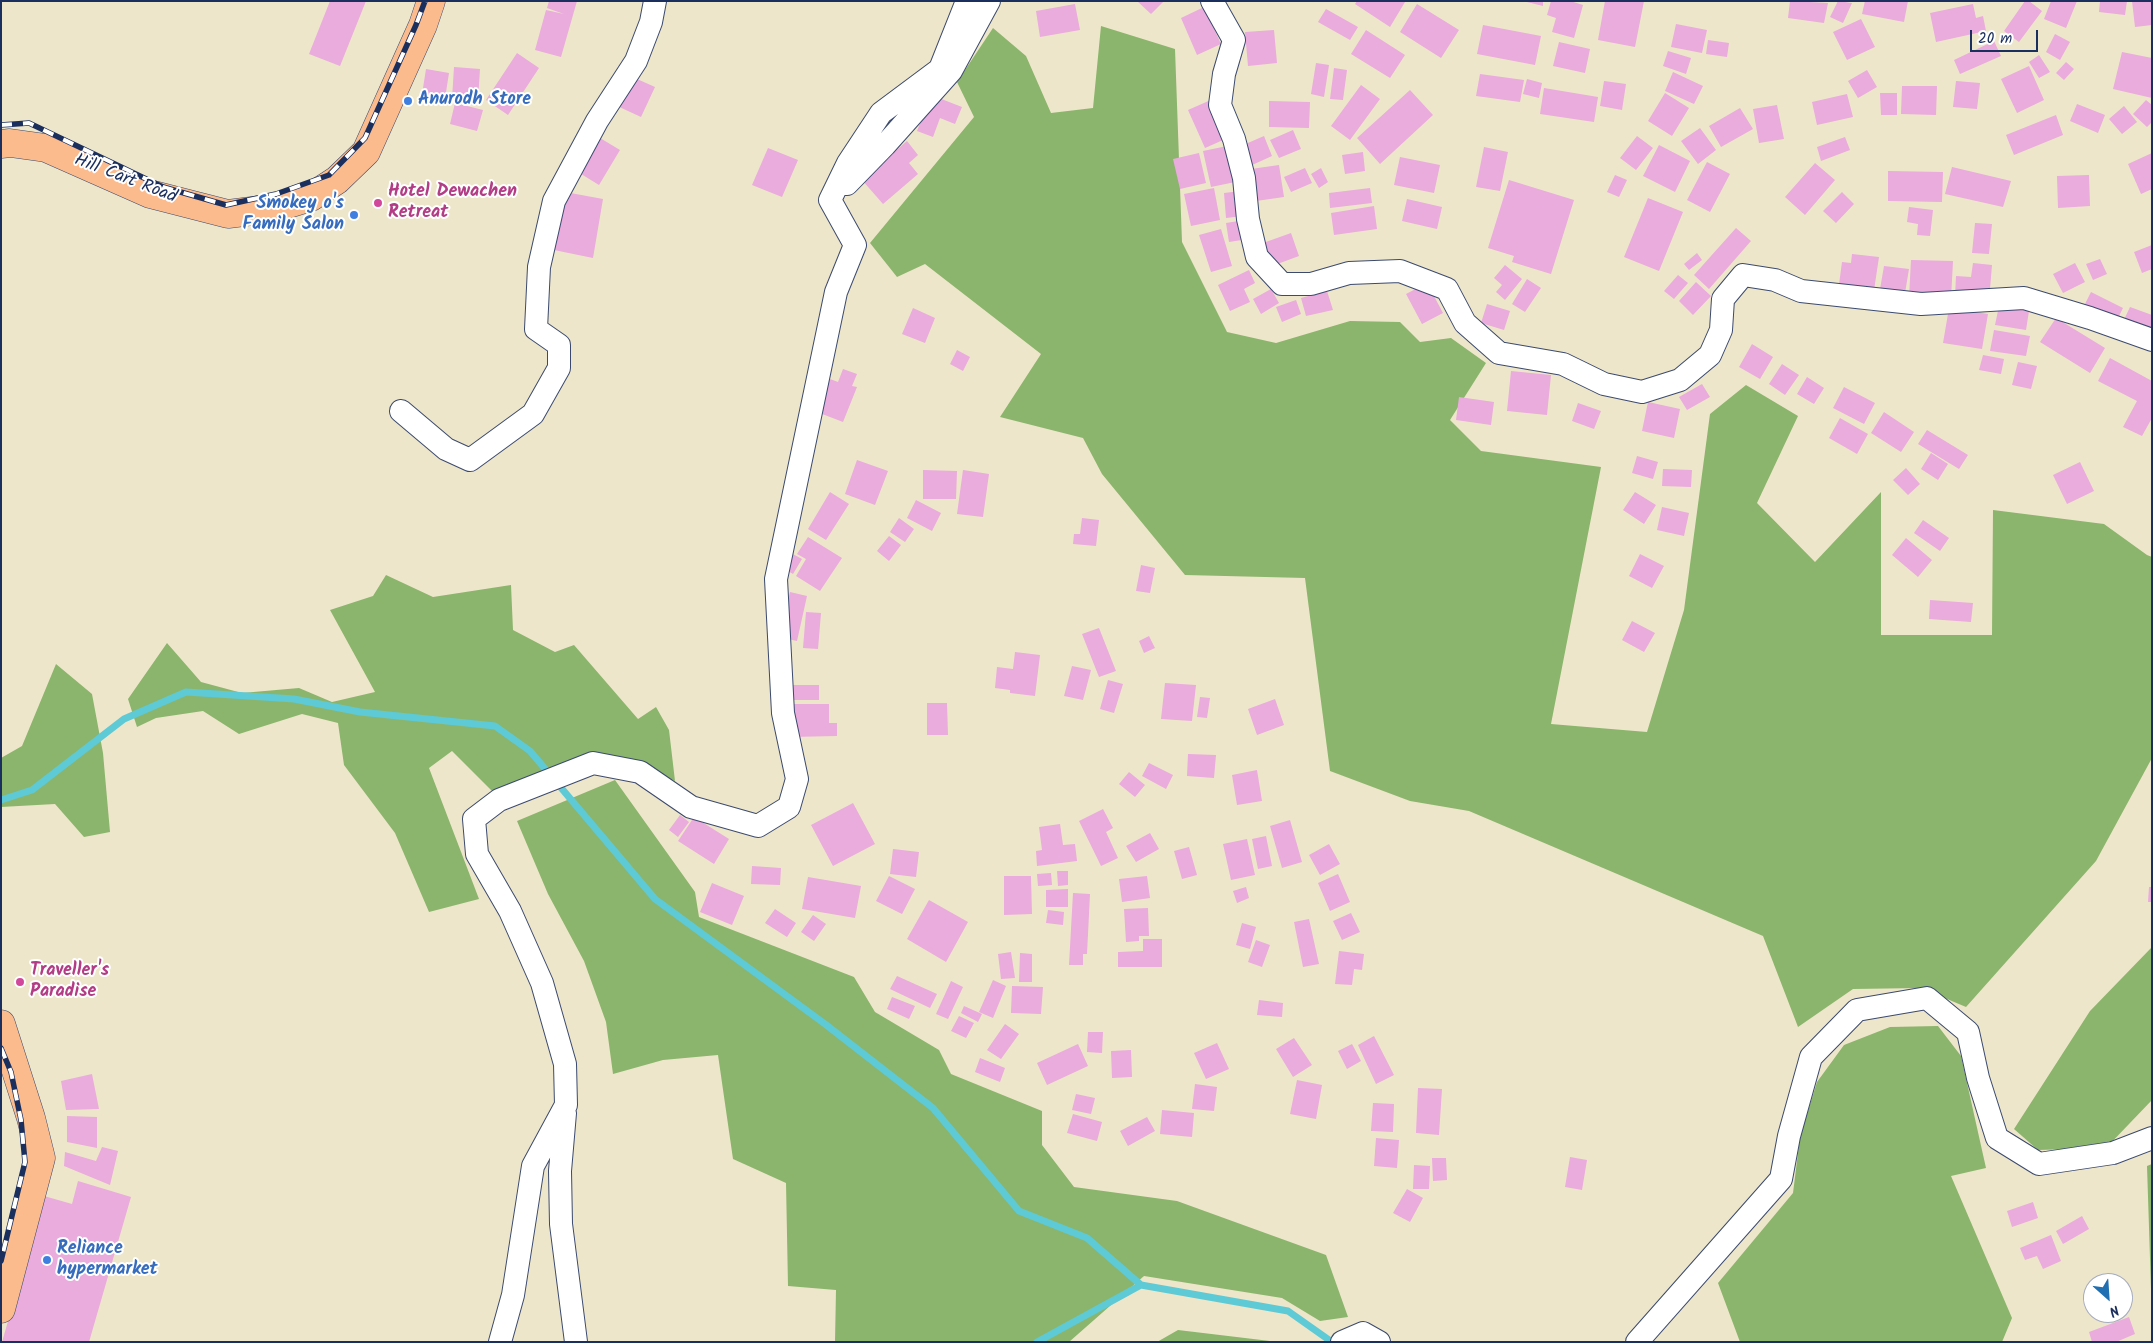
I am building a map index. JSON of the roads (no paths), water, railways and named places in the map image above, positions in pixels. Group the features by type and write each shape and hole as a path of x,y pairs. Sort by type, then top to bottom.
{"highway":[{"name":"Hill Cart Road","path":"1,144 10,143 46,148 150,194 228,214 276,208 317,193 337,180 366,152 423,25 431,1"},
{"path":"1,1024 31,1118 41,1158 1,1309"}],"street":[{"path":"402,411 446,449 470,460 533,414 559,368 559,345 536,329 539,267 554,201 597,121 636,61 651,22 655,1"},
{"path":"830,200 848,163 881,113 940,69 967,1"},
{"path":"830,200 885,145 951,71 989,1"},
{"path":"1212,1 1234,40 1224,74 1220,105 1234,139 1244,178 1248,219 1257,257 1282,284 1311,284 1349,273 1400,271 1447,289 1465,323 1498,353 1563,364 1604,384 1642,392 1680,380 1710,355 1721,330 1723,299 1743,275 1775,280 1801,291 1921,304 2024,298 2090,318 2152,340"},
{"path":"576,1342 561,1224 560,1171 566,1105 566,1064 542,983 510,911 477,854 474,819 499,800 593,764 640,772 691,807 758,826 789,807 797,779 783,713 776,578 836,292 855,245 830,200"},
{"path":"1637,1342 1781,1179 1789,1136 1811,1057 1857,1010 1927,998 1968,1032 1978,1078 1997,1138 2038,1164 2113,1153 2152,1138"},
{"path":"500,1342 513,1295 533,1166 566,1105"},
{"path":"1342,1342 1363,1333 1379,1342"}],"waterway":[{"path":"1,800 32,790 124,719 186,692 294,699 360,712 495,726 530,751 655,899 825,1024 933,1108 1019,1211 1087,1238 1141,1285"},
{"path":"1037,1342 1141,1285 1288,1311 1332,1342"}],"railway":[{"path":"1,125 29,123 163,187 226,205 276,194 329,175 365,138 425,1"},
{"path":"1,1048 11,1072 21,1120 25,1162 1,1261"}],"place":[{"name":"Anurodh Store","path":"408,101"},
{"name":"Hotel Dewachen Retreat","path":"378,203"},
{"name":"Smokey o's Family Salon","path":"354,215"},
{"name":"Traveller's Paradise","path":"20,982"},
{"name":"Reliance hypermarket","path":"47,1260"}]}
